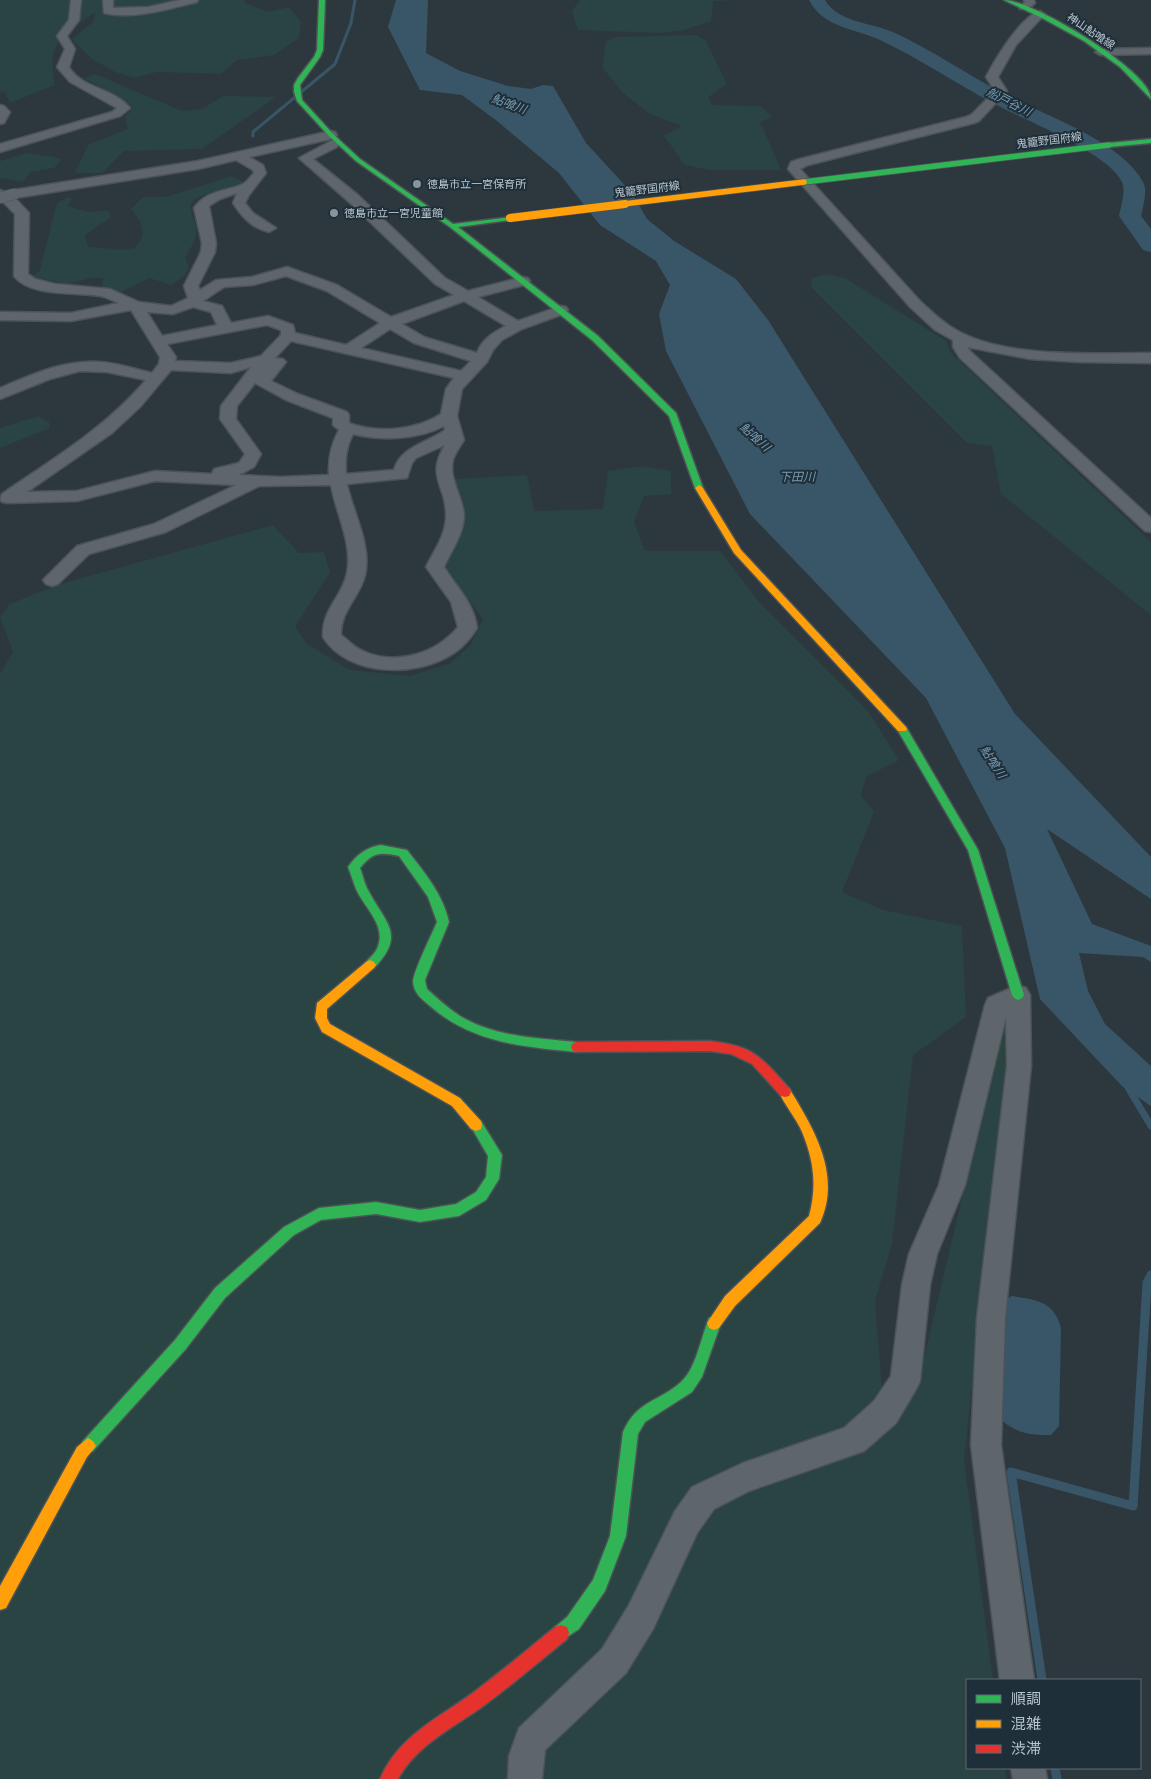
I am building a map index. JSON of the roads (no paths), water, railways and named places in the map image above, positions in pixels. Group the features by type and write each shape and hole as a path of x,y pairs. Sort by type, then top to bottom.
{"street":[{"path":"0,148 116,114 124,108 121,104 98,93 65,73 63,67 70,49 62,36 74,22 76,16 73,6 76,0"},
{"path":"108,0 108,11 111,11 149,10 193,0"},
{"path":"322,0 320,52 314,62 298,79 295,87 297,97 358,160 452,226 561,310 595,338 673,415 695,482 737,551 899,724 973,850 1018,995 1019,1066 991,1318 986,1445 1017,1679"},
{"name":"神山鮎喰線","path":"1007,0 1026,3 1100,52 1136,78 1151,97"},
{"path":"1040,14 1026,25 1000,60 992,77 996,96 975,118 804,162 795,165 794,169 930,319 945,330 961,338 1007,351 1042,356 1151,358"},
{"path":"1100,52 1151,51"},
{"path":"0,108 4,112 0,120"},
{"path":"5,189 66,186 335,138"},
{"path":"335,138 305,158 353,198 440,281 517,326"},
{"name":"鬼籠野国府線","path":"452,226 1151,141"},
{"path":"239,156 259,168 260,173 243,194 239,203 248,216 269,228"},
{"path":"5,189 26,186 66,186"},
{"path":"226,328 217,309 197,304 190,286 208,252 209,243 201,208 203,203 251,186"},
{"path":"0,198 5,189"},
{"path":"5,189 8,198 22,213 21,276 30,282 55,288 105,292 135,306 168,357 167,365 134,404 106,430 5,499"},
{"path":"0,316 71,318 135,306 173,310 221,283 253,281 287,271 332,288 419,340 482,359"},
{"path":"348,350 390,323 444,302 523,281"},
{"path":"348,429 340,440 338,480 357,556 355,583 332,623 332,637 354,655 373,661 398,664 419,661 452,647 468,628 462,603 435,567 454,529 456,519 455,503 444,472 444,462 456,440 451,424 454,389 464,376 482,359 486,348 497,337 517,326 561,310"},
{"path":"158,341 268,320 288,328 293,337 464,376"},
{"path":"213,480 216,474 240,471 250,464 253,454 228,419 229,406 266,359 293,337"},
{"path":"293,337 262,382 341,416 341,425 348,429 382,433 451,424"},
{"path":"961,338 960,347 965,355 1151,527"},
{"path":"167,365 230,368 266,359"},
{"path":"0,394 51,373 75,367 94,366 156,378"},
{"path":"5,499 77,496 155,476 255,482 338,480 401,474 404,462 410,455 440,441 451,424"},
{"path":"52,580 83,550 160,528 255,482"},
{"path":"0,1602 82,1452 180,1345 220,1293 289,1231 319,1214 376,1208 420,1216 459,1210 481,1196 492,1179 495,1155 481,1130 456,1102 326,1028 321,1018 321,1007 380,957 388,936 383,921 362,889 354,867 365,853 384,848 403,853 430,889 442,912 443,922 418,980 421,991 428,997 455,1019 476,1030 502,1039 582,1048 709,1046 733,1048 756,1060 782,1088 808,1130 820,1168 821,1197 815,1219 730,1301 713,1324 697,1372 687,1387 640,1417 632,1432 618,1536 599,1585 573,1622 479,1699 417,1741 393,1770 389,1779"},
{"path":"525,1779 526,1756 530,1740 614,1661 641,1618 686,1522 703,1498 743,1478 853,1440 885,1412 905,1381 916,1285 923,1254 952,1185 997,1005 1018,995"}],"water":[{"name":"下田川","path":"396,0 428,0 426,53 460,71 508,86 531,89 543,85 553,86 586,143 632,193 647,219 674,241 736,279 768,320 1015,714 1151,857 1151,899 1047,829 1092,924 1151,946 1151,962 1143,957 1079,953 1088,991 1105,1024 1151,1066 1151,1106 1122,1086 1040,999 1005,848 926,698 750,514 666,351 659,314 670,285 656,261 600,225 559,173 497,121 462,95 420,90 388,27"},
{"path":"1012,1296 1043,1303 1054,1312 1061,1328 1059,1426 1051,1435 1016,1430 998,1417 1003,1301"}],"waterway":[{"path":"253,136 253,132 335,64 351,23 355,0"},
{"name":"船戸谷川","path":"817,0 821,8 837,19 878,33 900,43 999,99 1073,135 1111,158 1125,171 1133,183 1134,195 1130,216 1151,245"},
{"path":"1126,1084 1151,1126"},
{"path":"1042,1679 1011,1472 1133,1506 1147,1283 1151,1275"},
{"path":"1055,1769 1057,1779"}],"place":[{"name":"徳島市立一宮保育所","path":"417,184"},
{"name":"徳島市立一宮児童館","path":"334,213"}],"water label":[{"name":"鮎喰川","path":"509,104"},
{"name":"鮎喰川","path":"755,437"},
{"name":"鮎喰川","path":"993,762"}]}
